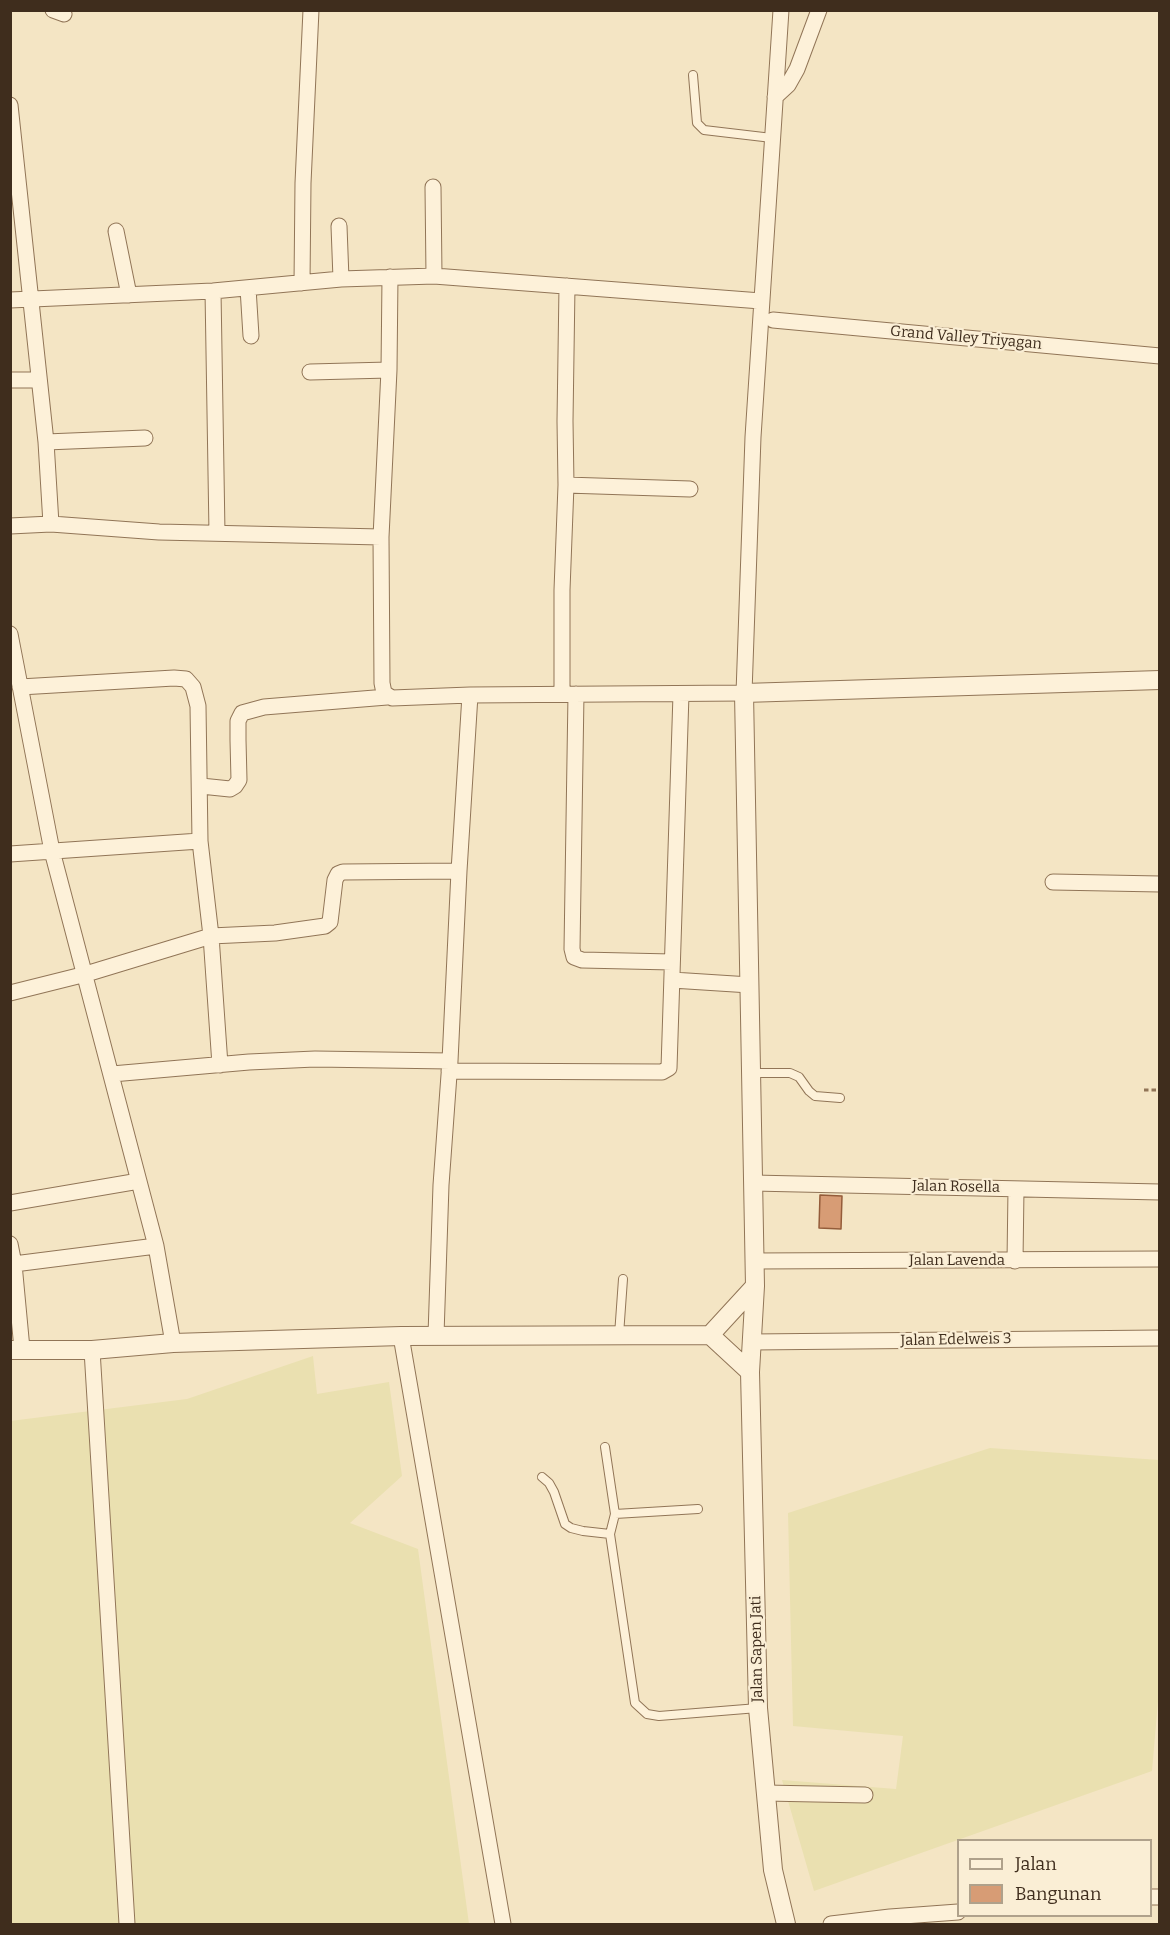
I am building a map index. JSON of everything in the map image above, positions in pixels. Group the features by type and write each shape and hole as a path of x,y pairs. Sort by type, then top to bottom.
{"street":[{"path":"302,283 303,183 311,10"},
{"path":"744,693 753,437 781,10"},
{"path":"776,97 788,85 797,69 819,10"},
{"path":"10,105 46,442 51,524"},
{"path":"433,187 434,276"},
{"path":"339,226 341,279"},
{"path":"116,231 129,295"},
{"path":"10,300 213,291 341,279 434,276 761,301"},
{"path":"387,697 382,683 381,537 389,370 390,277"},
{"path":"567,286 565,421 567,485 562,590 569,694 572,949 574,957 582,960 672,962"},
{"path":"248,288 251,336"},
{"path":"213,291 217,533"},
{"name":"Grand Valley Triyagan","path":"773,320 1160,356"},
{"path":"310,372 389,370"},
{"path":"10,380 39,380"},
{"path":"46,442 145,438"},
{"path":"567,485 690,489"},
{"path":"10,526 51,524 159,532 381,537"},
{"path":"10,634 52,852 156,1246 173,1343"},
{"path":"20,687 186,679 193,687 198,706 201,786 200,841 220,1065"},
{"path":"201,786 230,789 235,786 239,780 238,721 242,712 264,707 387,697 744,693 1160,680"},
{"name":"Jalan Sapen Jati","path":"744,693 755,1261 750,1372 758,1708 774,1879 786,1924"},
{"path":"112,1074 315,1059 450,1066 665,1071 670,1065 681,694"},
{"path":"436,1335 441,1185 450,1066 470,695"},
{"path":"10,854 200,841"},
{"path":"10,993 86,974 210,936 275,933 325,926 330,922 335,880 338,874 343,872 459,871"},
{"path":"1053,882 1160,884"},
{"path":"672,980 750,985"},
{"path":"10,1203 139,1181"},
{"name":"Jalan Rosella","path":"753,1183 1160,1192"},
{"path":"1015,1261 1016,1189"},
{"path":"10,1244 14,1264 16,1350 92,1350 173,1343 436,1335 710,1335 750,1372"},
{"path":"14,1264 156,1246"},
{"name":"Jalan Lavenda","path":"755,1261 1160,1259"},
{"path":"710,1335 755,1286"},
{"path":"400,1336 503,1924"},
{"name":"Jalan Edelweis 3","path":"752,1342 1160,1338"},
{"path":"92,1350 127,1924"},
{"path":"765,1793 865,1795"},
{"path":"831,1924 957,1912"}],"lane":[{"path":"693,75 697,123 704,130 772,138"},
{"path":"751,1073 790,1073 799,1077 815,1096 840,1098"},
{"path":"620,1335 623,1279"},
{"path":"605,1447 615,1514 610,1534 635,1703 646,1714 659,1716 758,1708"},
{"path":"542,1477 554,1492 565,1524 583,1532 610,1534"},
{"path":"615,1514 698,1509"}],"path":[{"path":"1144,1090 1160,1090"}],"shaded area":[{"path":"313,1356 317,1394 389,1382 402,1476 350,1523 418,1549 469,1924 11,1924 10,1421 187,1399"},
{"path":"990,1448 1159,1460 1160,1678 1152,1771 814,1891 782,1780 896,1789 903,1736 793,1726 788,1513"}],"building":[{"path":"820,1195 842,1196 841,1229 819,1228"}]}
